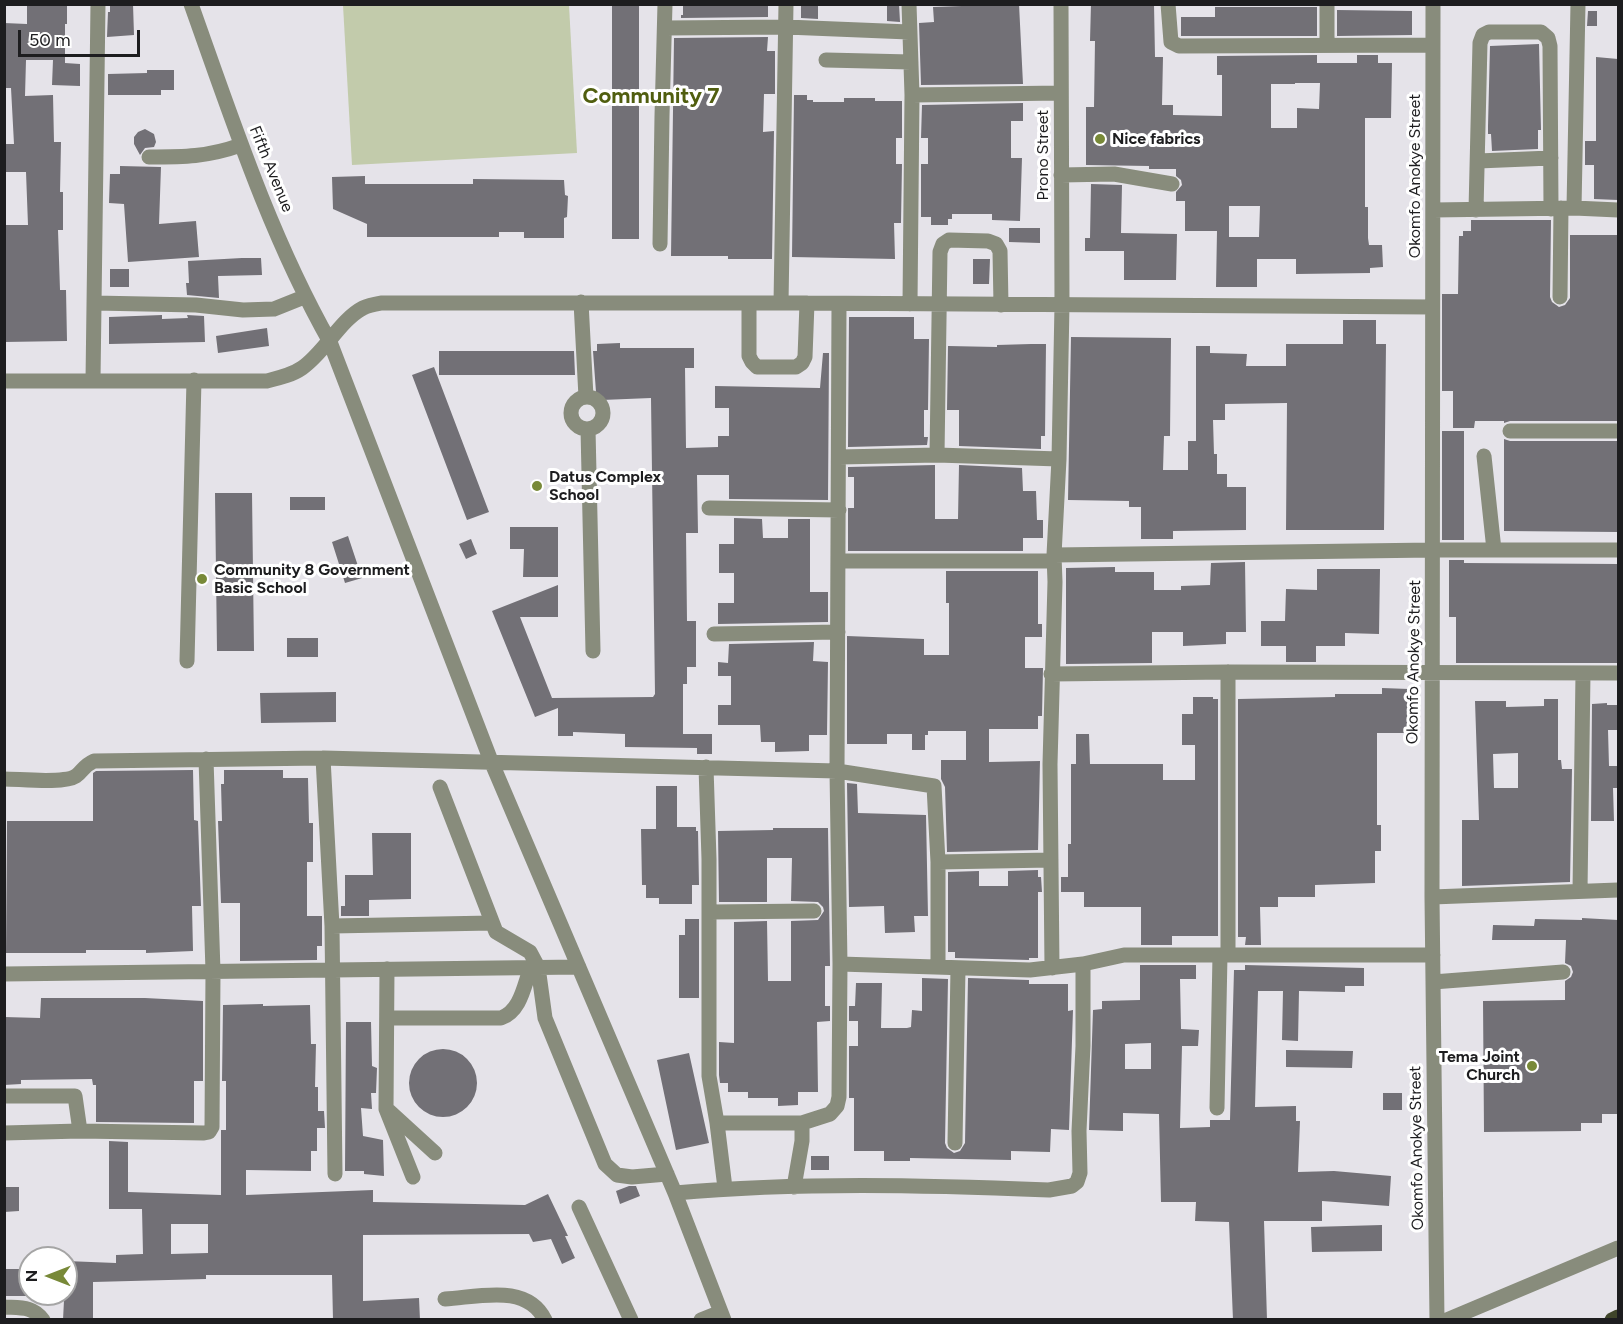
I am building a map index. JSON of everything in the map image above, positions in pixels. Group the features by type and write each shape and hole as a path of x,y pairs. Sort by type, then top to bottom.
{"main road":[{"path":"1612,1320 1618,1317"}],"street":[{"path":"93,380 98,4"},
{"name":"Fifth Avenue","path":"191,4 241,145 304,297 330,342 491,761 675,1193 722,1316"},
{"path":"660,244 665,4"},
{"path":"781,303 786,4"},
{"path":"909,4 912,95 910,304"},
{"name":"Prono Street","path":"1052,968 1051,674 1062,305 1061,4"},
{"path":"1168,4 1171,42 1179,46 1433,45"},
{"path":"1326,4 1327,45"},
{"name":"Okomfo Anokye Street","path":"1433,4 1431,897 1437,1320"},
{"path":"1560,297 1562,208 1578,4"},
{"path":"665,28 786,27 909,32"},
{"path":"1476,210 1480,43 1483,35 1488,32 1541,32 1548,38 1551,158 1562,208"},
{"path":"826,60 911,62"},
{"path":"912,95 1061,93"},
{"path":"149,157 208,155 241,145"},
{"path":"1478,161 1551,158"},
{"path":"1061,175 1114,174 1172,184"},
{"path":"1433,210 1562,208 1618,210"},
{"path":"938,456 940,252 943,244 949,240 988,241 996,244 1000,251 1001,304"},
{"path":"94,303 196,305 243,310 274,309 304,297"},
{"path":"581,302 585,397 596,400 603,414 598,424 588,429 593,651"},
{"path":"4,381 267,381 283,378 302,368 330,342 352,316 365,307 382,303 1432,307"},
{"path":"749,303 749,356 757,367 796,367 802,363 805,357 807,303"},
{"path":"717,1123 752,1121 802,1123 830,1114 837,1106 839,1097 840,964 837,771 839,304"},
{"path":"187,661 194,380"},
{"path":"1510,430 1618,431"},
{"path":"839,457 938,456 1059,459"},
{"path":"1484,456 1494,550"},
{"path":"709,508 839,510"},
{"path":"839,561 1433,550 1618,550"},
{"path":"714,634 838,632"},
{"path":"1217,1107 1224,955 1228,672"},
{"path":"1580,891 1583,673"},
{"path":"1051,674 1618,673"},
{"path":"323,758 332,926 335,1174"},
{"path":"4,779 65,780 76,776 84,766 94,761 323,758 837,771 934,786 938,862 938,967"},
{"path":"4,1133 80,1131 204,1133 209,1132 212,1127 213,971 206,759"},
{"path":"706,767 709,1076 725,1188"},
{"path":"440,787 496,932 530,952 545,1018 605,1164 617,1175 632,1177 667,1174"},
{"path":"938,862 1051,860"},
{"path":"1431,897 1618,890"},
{"path":"709,912 814,911"},
{"path":"332,926 492,923"},
{"path":"840,964 1030,970 1083,964 1124,955 1433,955"},
{"path":"675,1193 725,1188 869,1185 1048,1190 1072,1186 1077,1182 1080,1173 1083,964"},
{"path":"387,1018 501,1018 509,1015 516,1008 534,966"},
{"path":"4,974 579,967"},
{"path":"955,1143 958,968"},
{"path":"387,969 386,1109 413,1177"},
{"path":"1433,982 1563,972"},
{"path":"4,1096 75,1096 80,1131"},
{"path":"386,1109 435,1153"},
{"path":"794,1187 802,1141 802,1123"},
{"path":"579,1207 631,1320"},
{"path":"1447,1320 1618,1248"},
{"path":"445,1299 514,1294 541,1310 545,1320"},
{"path":"4,1307 27,1308 36,1311 43,1320"},
{"path":"701,1320 722,1316"}],"green space":[{"path":"343,5 569,5 577,153 352,165"}],"building":[{"path":"27,4 67,4 65,63 80,64 80,86 52,85 53,60 26,60 25,96 53,95 54,142 61,142 60,192 63,192 63,230 58,230 60,290 66,290 67,341 4,342 4,225 28,225 26,172 4,172 4,144 14,144 11,88 4,88 4,23 27,24"},
{"path":"110,4 133,4 134,35 107,37"},
{"path":"612,4 639,4 639,239 612,239"},
{"path":"683,4 768,4 768,17 681,18"},
{"path":"801,4 818,4 818,19 801,18"},
{"path":"887,4 899,4 900,22 887,21"},
{"path":"1019,4 1023,84 921,85 919,23 934,22 933,7"},
{"path":"1091,4 1154,4 1155,57 1163,57 1162,105 1173,105 1173,115 1222,116 1222,75 1217,75 1217,56 1317,55 1317,63 1357,63 1357,55 1378,55 1378,63 1392,63 1391,118 1365,118 1365,207 1368,207 1368,238 1369,245 1382,245 1383,267 1370,268 1370,273 1296,274 1296,259 1257,259 1257,287 1216,287 1217,231 1185,231 1185,201 1176,201 1176,192 1182,185 1181,180 1176,176 1176,169 1086,165 1086,107 1094,107 1095,41 1090,41","holes":["1320,83 1319,109 1297,108 1297,128 1271,128 1271,84","1229,206 1260,206 1259,237 1229,237"]},
{"path":"1215,7 1317,7 1317,36 1181,36 1181,17 1215,17"},
{"path":"1337,10 1412,11 1412,35 1337,36"},
{"path":"1588,11 1597,11 1597,26 1587,26"},
{"path":"768,37 767,51 775,51 775,94 764,94 763,132 774,131 772,259 671,256 674,38"},
{"path":"1539,44 1541,130 1538,130 1538,149 1492,151 1491,134 1488,134 1490,46"},
{"path":"1596,57 1618,59 1618,200 1594,199 1594,165 1585,165 1585,141 1596,141"},
{"path":"147,70 174,70 174,90 161,90 161,95 108,95 108,74 147,73"},
{"path":"794,95 807,95 807,100 813,100 813,102 844,102 844,98 902,101 902,138 896,138 896,164 902,164 901,223 894,223 895,259 792,257"},
{"path":"1023,103 1023,121 1011,121 1011,158 1022,158 1020,221 992,220 992,214 952,214 952,219 948,219 948,225 931,225 931,217 921,217 921,164 928,164 928,138 921,138 922,105"},
{"path":"145,129 154,134 156,142 154,147 145,148 140,155 134,144 134,137"},
{"path":"120,166 161,167 159,224 196,221 199,257 128,262 124,204 109,203 110,174 120,174"},
{"path":"365,176 365,184 473,184 473,179 564,180 565,195 568,196 567,217 564,218 564,238 524,238 524,232 499,232 499,237 367,237 367,224 333,209 332,177"},
{"path":"1091,184 1122,185 1121,233 1177,234 1176,280 1124,280 1124,251 1085,251 1085,238 1090,238"},
{"path":"1471,220 1551,220 1550,297 1552,302 1559,307 1565,305 1570,298 1570,235 1618,235 1618,421 1510,421 1504,423 1504,421 1475,421 1474,428 1453,428 1453,391 1442,391 1442,294 1458,294 1459,236 1463,236 1463,231 1471,231"},
{"path":"1009,228 1040,228 1040,243 1009,242"},
{"path":"261,258 262,275 218,276 219,298 187,295 188,261"},
{"path":"973,259 990,259 989,284 973,284"},
{"path":"110,269 129,269 129,287 110,287"},
{"path":"162,315 162,319 188,318 187,315 204,316 205,342 109,344 109,317"},
{"path":"849,317 914,317 914,339 929,339 928,410 924,410 924,437 928,437 927,445 848,447"},
{"path":"1343,320 1376,320 1376,344 1386,344 1384,530 1286,530 1287,403 1225,404 1225,420 1213,420 1217,474 1227,474 1227,487 1246,487 1246,530 1173,531 1173,539 1141,539 1141,507 1129,507 1129,501 1068,500 1071,337 1171,338 1170,436 1164,436 1163,470 1188,470 1188,441 1196,441 1196,346 1210,346 1210,353 1247,354 1246,366 1286,366 1286,344 1343,344"},
{"path":"267,328 269,346 218,353 216,336"},
{"path":"620,343 620,348 694,348 694,368 685,368 686,448 718,447 718,436 729,436 729,408 715,408 715,386 820,388 823,353 829,353 828,500 729,499 729,475 697,475 698,533 686,533 687,621 696,621 696,667 687,667 687,684 683,684 683,734 712,734 712,754 697,754 697,748 625,747 625,734 573,732 573,736 558,736 558,708 535,717 492,611 558,585 558,617 520,617 552,698 653,697 655,694 651,398 602,400 596,392 593,351 597,351 597,344"},
{"path":"1046,344 1045,436 1041,436 1041,449 959,446 959,410 947,410 948,346 997,347 997,345"},
{"path":"439,351 574,351 575,375 439,375"},
{"path":"434,367 489,512 467,520 412,375"},
{"path":"1442,431 1464,431 1464,540 1442,540"},
{"path":"1504,439 1510,441 1618,441 1618,532 1504,531"},
{"path":"935,465 935,519 958,519 959,465 1022,468 1023,491 1036,491 1037,520 1043,520 1043,538 1023,538 1023,551 848,551 848,508 854,508 854,477 848,477 848,467"},
{"path":"215,493 252,493 254,651 217,651"},
{"path":"290,497 325,497 325,510 290,510"},
{"path":"734,518 762,519 763,538 788,538 788,519 810,519 810,592 828,592 828,622 718,624 718,603 734,603 734,573 719,573 719,544 734,544"},
{"path":"510,527 558,527 558,577 523,577 524,549 510,549"},
{"path":"348,536 362,578 345,583 332,542"},
{"path":"471,539 477,554 466,559 459,544"},
{"path":"1449,560 1464,560 1464,563 1618,564 1618,663 1456,663 1456,617 1449,617"},
{"path":"1245,562 1246,632 1226,632 1226,644 1183,646 1183,632 1152,632 1152,663 1066,664 1066,568 1115,567 1115,572 1154,572 1154,590 1181,590 1181,586 1210,585 1211,563"},
{"path":"1317,569 1380,569 1379,634 1345,633 1345,646 1316,646 1316,662 1286,662 1286,646 1261,646 1261,621 1285,621 1286,589 1317,590"},
{"path":"946,571 1038,571 1038,624 1042,624 1042,637 1025,637 1025,668 1043,668 1042,716 1038,716 1038,729 989,729 989,762 1040,761 1038,850 947,852 945,787 941,779 941,760 966,760 966,731 928,731 928,735 925,735 925,750 912,750 912,734 887,734 887,744 847,744 847,636 924,639 924,655 949,655 949,603 946,603"},
{"path":"287,638 318,638 318,657 287,657"},
{"path":"814,642 813,661 828,662 827,735 809,735 809,751 775,752 775,742 761,742 760,725 718,725 718,705 731,705 731,676 718,676 718,662 728,663 729,644"},
{"path":"1382,688 1409,689 1408,733 1377,733 1377,825 1381,825 1381,851 1375,851 1375,883 1315,885 1315,897 1278,897 1278,907 1260,907 1261,945 1245,945 1246,937 1238,937 1238,699 1382,694"},
{"path":"336,692 336,722 261,723 260,693"},
{"path":"1193,697 1218,699 1218,936 1172,936 1172,945 1141,945 1141,907 1084,907 1084,892 1061,892 1061,877 1068,877 1068,844 1071,844 1071,764 1076,764 1076,734 1089,734 1090,764 1163,764 1163,780 1195,780 1195,745 1182,745 1182,714 1193,714"},
{"path":"1544,699 1558,699 1558,760 1561,760 1562,769 1572,769 1570,882 1462,886 1462,820 1479,820 1475,701 1506,701 1506,707 1544,706","holes":["1518,753 1518,788 1494,788 1493,754"]},
{"path":"1607,703 1607,705 1618,705 1618,730 1608,730 1609,766 1618,766 1618,788 1613,788 1614,821 1591,821 1592,704"},
{"path":"193,770 194,820 198,821 201,906 192,906 193,951 146,953 146,950 86,950 86,953 6,953 7,821 93,821 93,773 96,771"},
{"path":"224,770 283,770 283,778 308,778 309,823 313,823 313,862 307,862 307,916 322,916 322,946 317,946 317,960 240,961 240,903 221,903 218,821 222,821 221,784 224,784"},
{"path":"847,783 857,784 858,813 926,815 928,916 914,916 915,932 885,933 884,906 849,907"},
{"path":"656,786 677,786 677,827 696,827 698,831 699,885 692,885 692,904 659,904 659,898 646,898 646,885 642,885 641,829 656,829"},
{"path":"773,828 828,828 830,966 825,966 825,1006 830,1006 830,1021 817,1022 818,1092 798,1092 798,1105 778,1106 778,1098 748,1098 748,1092 728,1092 728,1083 720,1083 719,1075 719,1042 734,1043 734,922 767,921 768,981 791,981 791,921 818,920 824,911 818,902 791,901 792,858 767,858 767,902 719,902 718,831 773,830"},
{"path":"372,833 411,833 411,899 369,900 369,916 341,916 341,906 345,906 345,875 373,875"},
{"path":"1038,870 1042,892 1038,892 1038,958 1029,958 1029,960 955,958 955,952 948,952 948,872 979,871 979,886 1008,886 1008,871"},
{"path":"1582,918 1618,920 1618,1114 1602,1114 1602,1123 1581,1123 1581,1131 1484,1132 1483,1001 1565,1000 1565,981 1571,977 1573,972 1571,966 1565,963 1566,940 1492,940 1493,925 1534,926 1535,919 1582,920"},
{"path":"685,919 699,919 699,998 679,998 679,935 685,935"},
{"path":"1140,965 1196,965 1196,979 1180,979 1181,1029 1199,1030 1198,1046 1182,1046 1180,1128 1210,1127 1210,1120 1230,1120 1234,970 1245,970 1245,965 1364,968 1364,986 1345,986 1345,992 1299,991 1298,1041 1282,1040 1283,991 1258,991 1255,1107 1296,1106 1296,1121 1300,1121 1298,1172 1334,1171 1391,1176 1389,1206 1322,1201 1322,1221 1264,1221 1267,1320 1233,1320 1229,1222 1195,1221 1196,1202 1161,1202 1159,1114 1123,1113 1123,1131 1089,1130 1093,1010 1102,1009 1102,1001 1140,1000","holes":["1151,1043 1151,1069 1125,1069 1125,1044"]},
{"path":"922,978 948,979 945,1143 947,1148 954,1153 960,1151 965,1143 968,978 1029,980 1029,984 1068,984 1068,1011 1073,1010 1069,1130 1051,1129 1050,1152 1011,1151 1011,1160 910,1158 910,1161 884,1161 884,1151 854,1151 854,1098 849,1098 849,1046 858,1046 858,1021 849,1021 849,1006 855,1006 856,983 882,983 881,1028 907,1028 911,1027 912,1010 922,1011"},
{"path":"41,998 145,998 203,1001 203,1081 194,1081 194,1123 96,1122 96,1085 93,1085 92,1079 21,1080 21,1084 4,1085 4,1017 40,1018"},
{"path":"223,1005 310,1005 311,1044 316,1044 315,1087 318,1087 318,1111 324,1111 325,1128 317,1128 317,1151 311,1151 311,1171 246,1170 246,1195 373,1190 373,1202 525,1205 548,1194 568,1236 565,1236 575,1258 562,1264 551,1239 533,1242 529,1234 363,1235 363,1301 419,1298 420,1320 333,1320 332,1275 206,1275 206,1279 93,1282 93,1320 63,1320 64,1306 78,1306 78,1261 116,1263 116,1255 143,1254 142,1209 109,1209 109,1141 128,1142 128,1192 221,1195 221,1130 226,1130 226,1081 222,1081","holes":["171,1224 208,1224 208,1253 171,1254"]},
{"path":"346,1022 371,1022 372,1066 377,1068 376,1093 371,1093 372,1109 361,1108 363,1136 383,1140 384,1176 364,1174 364,1171 345,1171"},
{"path":"450,1049 462,1055 471,1064 477,1076 475,1096 467,1107 450,1117 436,1117 419,1107 411,1096 409,1076 419,1059 430,1051"},
{"path":"1286,1050 1353,1051 1352,1068 1286,1067"},
{"path":"689,1053 709,1143 676,1150 657,1060"},
{"path":"1383,1093 1402,1093 1402,1110 1383,1110"},
{"path":"811,1156 829,1156 829,1170 811,1170"},
{"path":"636,1186 640,1196 620,1204 616,1191"},
{"path":"4,1187 19,1187 19,1211 4,1212"},
{"path":"1382,1225 1382,1251 1312,1252 1311,1227"},
{"path":"4,1269 18,1269 18,1296 4,1296"}],"place":[{"name":"Nice fabrics","path":"1100,139"},
{"name":"Datus Complex School","path":"537,486"},
{"name":"Community 8 Government Basic School","path":"202,579"},
{"name":"Tema Joint Church","path":"1532,1066"}],"district":[{"name":"Community 7","path":"651,97"}]}
